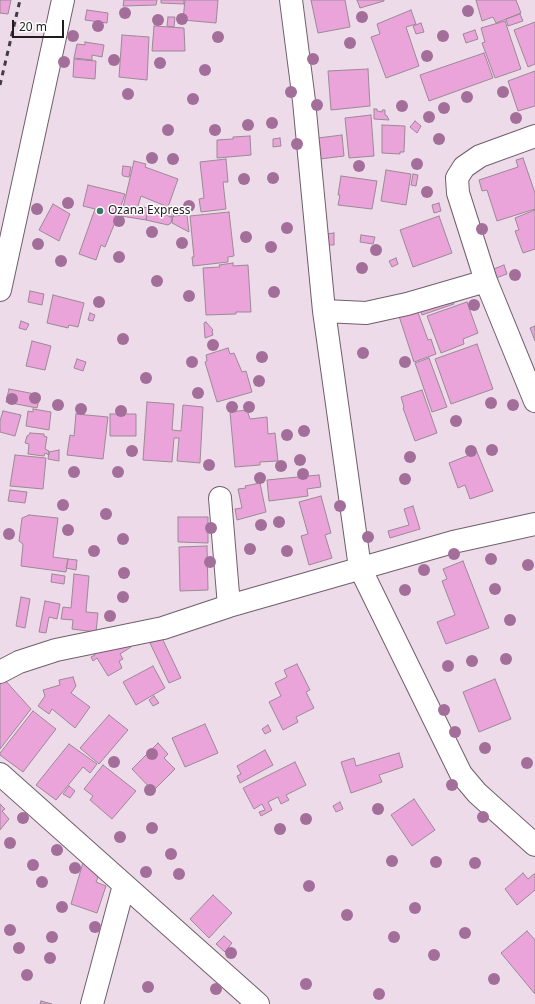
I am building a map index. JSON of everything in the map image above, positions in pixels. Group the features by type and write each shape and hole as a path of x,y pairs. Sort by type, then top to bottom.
{"street":[{"path":"0,290 63,0"},
{"path":"291,0 304,101 324,311 360,568 461,774 477,793 535,845"},
{"path":"535,136 480,156 464,167 457,178 458,193 486,281 535,401"},
{"path":"324,311 366,313 407,304 486,281"},
{"path":"220,498 229,606"},
{"path":"0,672 19,662 56,650 163,628 229,606 453,542 535,524"},
{"path":"0,774 258,1004"},
{"path":"92,1004 124,886"}],"building":[{"path":"0,0 11,0 8,14 0,13"},
{"path":"124,0 157,0 156,5 123,6"},
{"path":"161,0 184,0 184,4 161,3"},
{"path":"185,0 218,0 216,23 183,20"},
{"path":"311,0 345,0 350,27 318,33"},
{"path":"357,0 384,0 384,1 360,8"},
{"path":"476,0 516,0 521,13 496,23 493,17 482,21"},
{"path":"87,10 108,13 107,23 85,20"},
{"path":"411,10 416,24 406,27 419,66 386,78 371,37 380,34 377,24"},
{"path":"520,14 523,21 508,26 506,19"},
{"path":"168,17 175,17 174,27 167,26"},
{"path":"505,21 521,69 495,78 482,43 485,42 481,28"},
{"path":"535,22 535,64 528,67 514,30"},
{"path":"421,23 424,32 416,34 413,26"},
{"path":"154,26 184,28 185,51 152,51"},
{"path":"475,30 478,39 466,43 463,34"},
{"path":"122,35 149,37 147,80 119,77"},
{"path":"85,42 104,45 102,57 92,55 92,60 74,58 77,44 85,45"},
{"path":"484,53 493,78 429,101 420,75"},
{"path":"74,59 96,61 95,79 73,77"},
{"path":"368,69 370,106 331,110 328,71"},
{"path":"535,71 535,106 518,111 508,81"},
{"path":"374,109 382,112 382,110 385,110 385,115 389,120 374,119"},
{"path":"371,115 374,156 349,158 345,118"},
{"path":"415,121 421,126 417,133 410,127"},
{"path":"382,125 405,126 404,152 400,152 400,154 382,153"},
{"path":"342,135 344,156 320,159 318,138"},
{"path":"250,136 251,155 217,158 217,140"},
{"path":"280,138 281,146 273,147 273,139"},
{"path":"523,158 535,193 535,209 497,221 487,190 482,191 479,180 518,167 516,160"},
{"path":"226,159 228,182 223,182 226,209 201,212 199,199 204,198 200,162"},
{"path":"134,161 146,164 145,167 178,179 168,207 141,196 138,206 148,208 146,220 121,216"},
{"path":"123,166 131,167 129,177 123,176"},
{"path":"386,170 411,174 406,205 381,201"},
{"path":"413,174 418,175 416,186 411,185"},
{"path":"341,176 377,181 372,209 338,205"},
{"path":"88,185 125,194 105,247 101,245 96,260 79,254 95,209 83,206"},
{"path":"439,203 441,211 434,213 432,205"},
{"path":"53,204 70,214 59,241 39,230"},
{"path":"171,206 177,208 173,217 167,215"},
{"path":"148,210 165,214 172,218 171,223 168,225 146,220"},
{"path":"535,210 535,249 523,253 515,231 519,230 515,218"},
{"path":"229,212 234,256 228,257 228,262 193,266 192,257 194,257 190,216"},
{"path":"187,215 189,232 172,223 173,216"},
{"path":"439,216 452,253 413,267 400,230"},
{"path":"334,233 334,245 326,245 326,234"},
{"path":"361,235 375,237 373,244 360,242"},
{"path":"396,258 398,264 392,267 389,261"},
{"path":"233,263 233,266 248,265 251,312 206,315 203,268 220,267 219,265"},
{"path":"504,265 507,274 496,278 491,270"},
{"path":"30,291 44,294 42,305 28,302"},
{"path":"450,294 454,304 422,315 419,306"},
{"path":"53,295 84,303 78,327 69,325 68,328 47,323"},
{"path":"467,302 478,333 463,339 464,344 441,353 427,316"},
{"path":"416,307 428,340 431,339 436,354 414,362 398,313"},
{"path":"90,313 95,315 93,321 88,320"},
{"path":"21,321 29,324 26,330 19,328"},
{"path":"206,322 213,330 213,335 205,338 204,323"},
{"path":"535,326 535,341 530,328"},
{"path":"32,341 51,346 45,370 26,366"},
{"path":"477,344 493,389 451,404 435,359"},
{"path":"228,348 230,354 234,353 242,372 246,371 252,392 217,402 205,362 207,361 206,355"},
{"path":"429,358 447,407 432,412 415,363"},
{"path":"77,359 86,362 83,371 74,368"},
{"path":"9,389 40,395 37,408 6,402"},
{"path":"422,390 437,433 415,441 403,408 401,397"},
{"path":"147,402 174,404 172,430 181,431 183,405 203,407 200,463 177,461 179,438 174,438 172,462 143,460"},
{"path":"33,409 51,412 49,430 26,426 28,411 33,412"},
{"path":"247,410 250,419 267,417 268,434 275,433 278,461 260,462 260,465 235,467 230,412"},
{"path":"3,411 21,415 15,436 0,432 0,421"},
{"path":"76,414 108,417 103,459 67,455 70,435 74,436"},
{"path":"110,414 136,414 136,436 110,436"},
{"path":"30,433 44,434 44,436 47,437 45,449 49,451 49,455 45,453 44,456 28,454 29,444 25,443 27,436"},
{"path":"59,450 59,461 48,459 49,452"},
{"path":"477,452 493,491 470,499 465,485 458,488 449,463"},
{"path":"15,455 46,458 43,489 10,486"},
{"path":"319,475 321,487 307,489 308,496 269,501 267,480"},
{"path":"260,483 266,512 237,520 235,509 242,508 238,489"},
{"path":"10,490 27,492 25,503 8,501"},
{"path":"321,496 331,533 325,535 332,558 309,565 301,536 308,534 299,502"},
{"path":"413,506 420,529 390,538 388,531 409,525 404,509"},
{"path":"29,515 58,518 53,557 68,559 66,572 21,566 23,544 19,541 22,518"},
{"path":"178,517 208,517 208,543 178,542"},
{"path":"207,546 208,590 180,591 179,547"},
{"path":"68,559 77,560 76,570 66,568"},
{"path":"463,561 489,628 446,644 437,622 455,615 442,581 447,579 443,569"},
{"path":"52,574 65,576 64,584 51,582"},
{"path":"74,574 89,576 86,612 98,613 96,632 72,629 73,620 61,619 63,607 71,608"},
{"path":"21,597 30,599 25,628 16,626"},
{"path":"45,601 60,604 57,619 49,617 46,633 39,632"},
{"path":"162,638 181,678 169,683 150,643"},
{"path":"128,642 131,647 120,654 123,659 119,661 122,668 108,676 97,658 93,661 91,657 95,655 93,651"},
{"path":"297,664 310,690 306,692 314,708 296,717 298,722 283,730 269,702 281,696 275,683 287,677 284,670"},
{"path":"153,666 165,688 136,705 123,682"},
{"path":"73,677 76,686 71,693 90,707 75,728 52,709 49,714 38,706 45,696 43,690 60,685 59,680"},
{"path":"3,678 31,709 0,749 0,682"},
{"path":"495,679 511,719 479,732 463,692"},
{"path":"154,696 159,703 153,706 149,700"},
{"path":"33,711 56,729 23,772 0,755 0,753"},
{"path":"109,715 128,730 99,764 80,748"},
{"path":"205,724 218,753 185,767 172,738"},
{"path":"268,725 271,731 265,734 262,729"},
{"path":"158,743 168,754 164,758 175,769 153,791 132,769"},
{"path":"69,744 97,764 90,773 83,767 56,800 36,785"},
{"path":"265,750 273,765 240,783 237,776 241,774 237,766"},
{"path":"399,753 403,767 379,775 382,782 351,793 341,762 354,758 356,766"},
{"path":"295,762 306,785 286,795 289,800 281,804 278,797 268,802 272,810 261,816 259,812 265,810 262,804 254,809 243,788"},
{"path":"103,765 136,791 112,819 90,800 93,796 84,789"},
{"path":"69,786 75,791 70,798 63,794"},
{"path":"414,799 435,830 412,846 391,815"},
{"path":"340,802 343,809 336,812 333,806"},
{"path":"0,804 5,809 2,811 9,819 0,830"},
{"path":"84,859 100,872 96,882 106,886 97,913 71,904"},
{"path":"523,873 528,879 535,874 535,890 517,905 505,889"},
{"path":"213,895 232,913 209,938 190,919"},
{"path":"527,931 535,940 535,994 501,953"},
{"path":"224,936 232,943 225,952 216,944"},
{"path":"41,1001 52,1004 40,1004"}],"railway":[{"path":"0,85 20,0"}],"place":[{"name":"Ozana Express","path":"100,211"}]}
